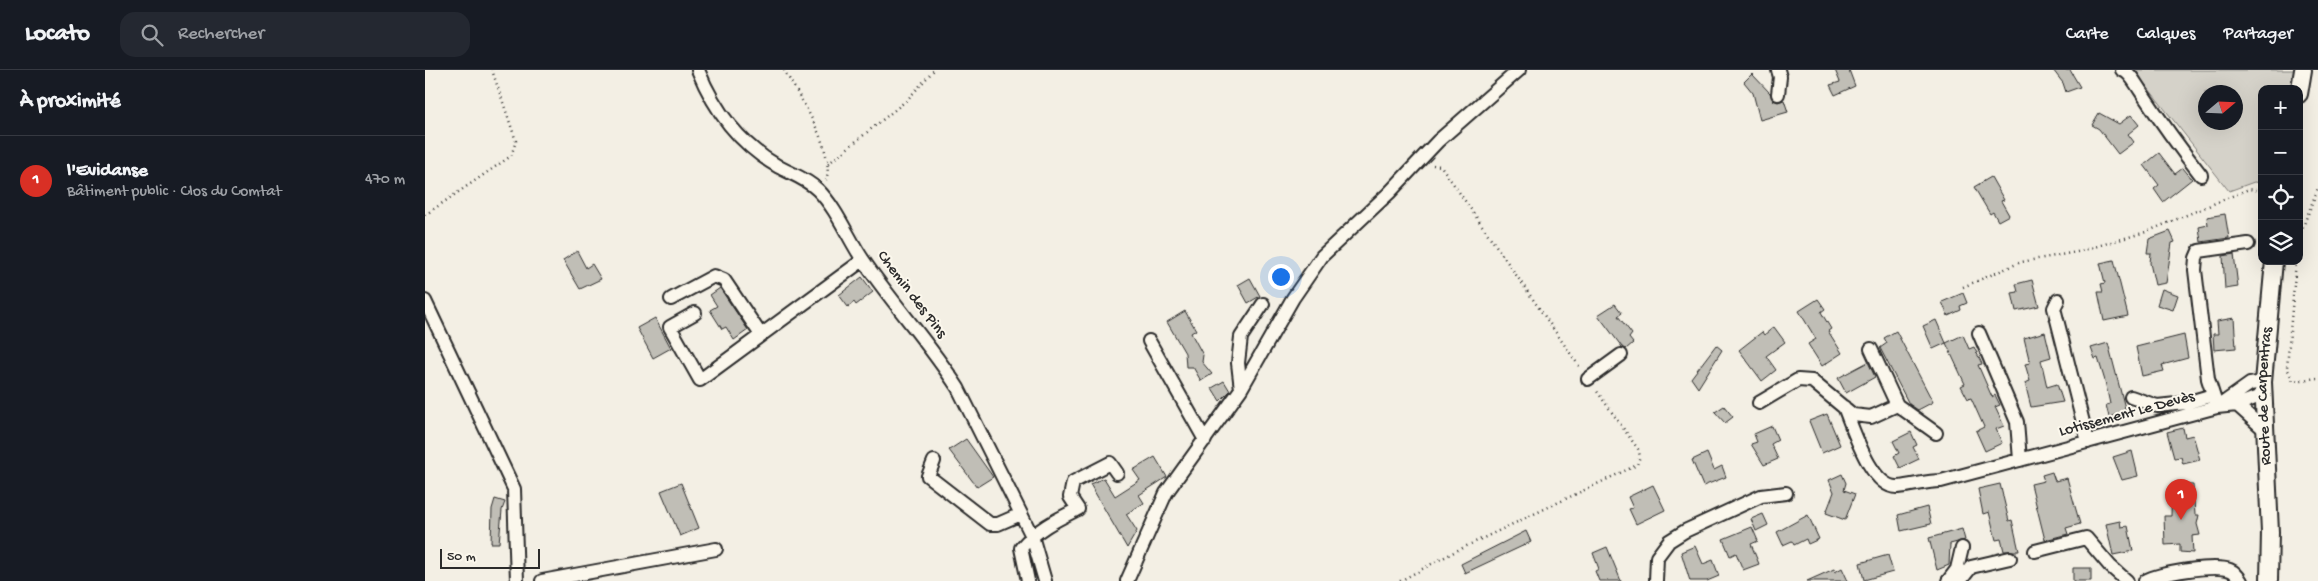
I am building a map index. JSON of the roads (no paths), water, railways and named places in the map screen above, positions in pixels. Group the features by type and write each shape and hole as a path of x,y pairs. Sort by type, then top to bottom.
{"main road":[{"path":"2300,85 2303,70"},
{"name":"Route de Carpentras","path":"2269,581 2270,532 2263,388 2274,265"},
{"name":"Route de Carpentras","path":"2270,532 2277,581"}],"street":[{"name":"Chemin des Pins","path":"698,70 714,102 735,134 747,146 808,182 819,191 863,260 958,388 1032,536 1045,581"},
{"path":"1127,581 1165,492 1241,389 1293,298 1322,256 1389,192 1438,141 1519,70"},
{"path":"1778,70 1780,77 1778,94"},
{"path":"2122,70 2126,71 2135,82 2169,135 2201,175"},
{"name":"Lotissement Le Devès","path":"1844,407 1875,475 1885,485 1897,487 1927,481 1941,481 2088,442 2215,401 2208,379 2195,270 2196,258 2199,251 2248,244"},
{"path":"695,313 670,327 699,380 863,260"},
{"path":"671,299 714,276 724,280 761,335"},
{"path":"2058,300 2054,308 2088,442"},
{"path":"425,301 514,489 517,581"},
{"path":"1241,389 1238,363 1241,337 1263,304"},
{"path":"1979,333 2017,422 2020,460"},
{"path":"1149,341 1205,440"},
{"path":"1871,349 1897,405 1936,433"},
{"path":"1588,379 1621,355"},
{"path":"1759,403 1798,380 1812,381 1853,414 1871,417 1897,405"},
{"path":"2215,401 2250,384 2263,388"},
{"path":"2237,405 2263,388"},
{"path":"2131,397 2157,406 2215,401 2237,405 2266,431"},
{"path":"934,461 928,476 989,524 998,524 1021,514"},
{"path":"1028,581 1021,548 1032,536 1078,509 1070,496 1073,482 1110,463 1117,473"},
{"path":"1656,581 1657,557 1669,541 1685,530 1761,496 1786,493"},
{"path":"2035,551 2086,538 2109,566 2127,581"},
{"path":"1948,581 1957,569 1962,548"},
{"path":"541,581 716,549"},
{"path":"1960,581 1971,568 2010,558"},
{"path":"2145,581 2157,576 2214,568 2230,570 2241,581"}],"place":[{"name":"l'Evidanse","path":"2181,520"}]}
